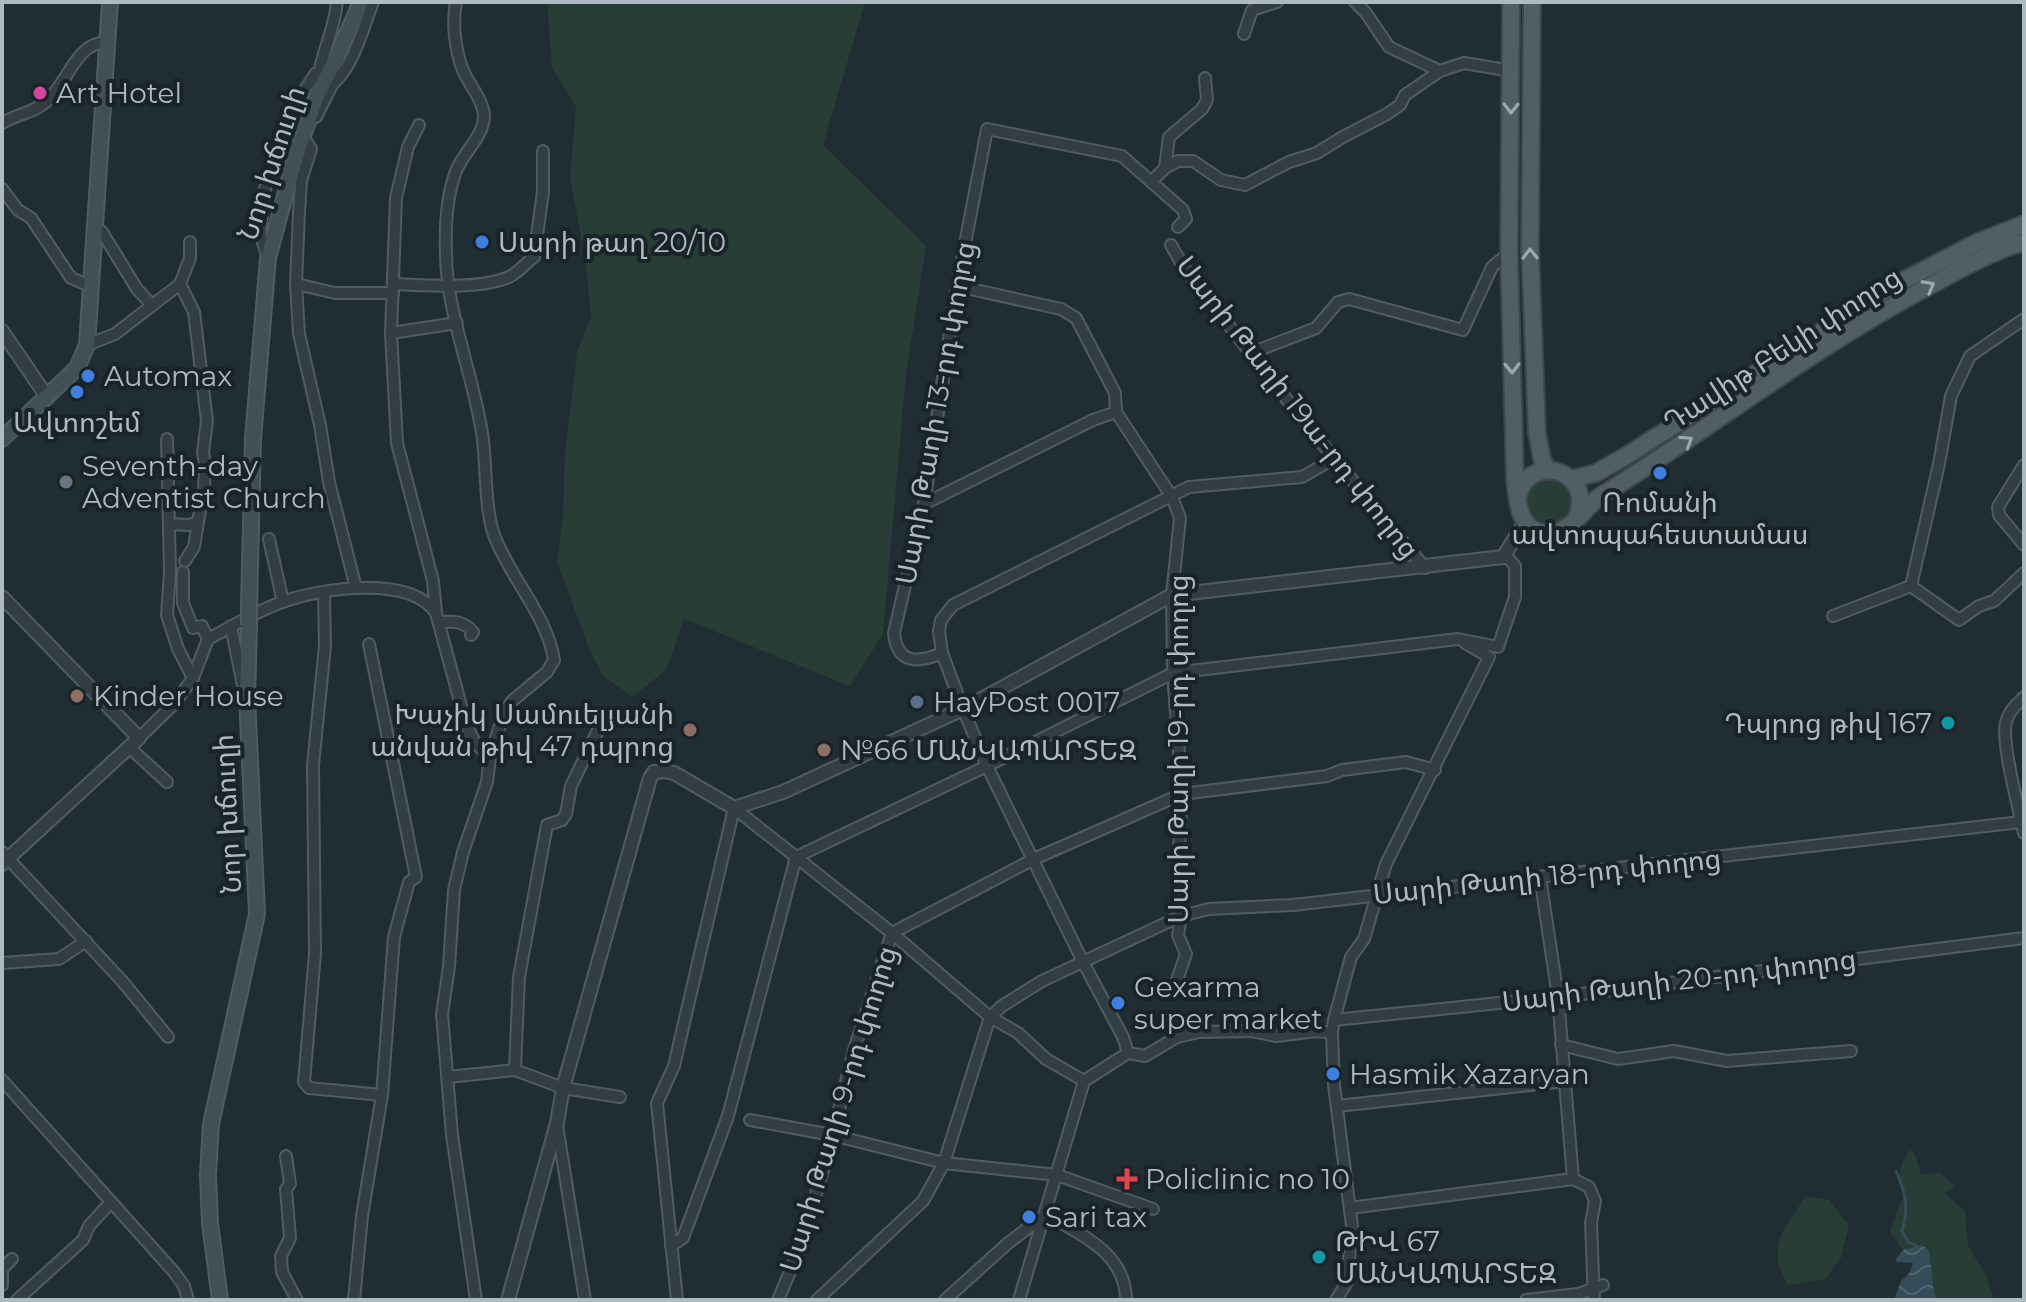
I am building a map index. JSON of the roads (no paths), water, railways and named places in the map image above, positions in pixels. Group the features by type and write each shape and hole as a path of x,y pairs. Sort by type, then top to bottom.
{"main road":[{"path":"2,439 77,368 87,345 110,2"},
{"name":"Նոր խճուղի","path":"220,1300 210,1223 208,1175 211,1124 257,914 247,697 253,439 268,258 305,139 361,2"},
{"path":"1511,2 1509,253 1517,506 1525,522"},
{"path":"1532,2 1530,249 1537,433 1542,459 1548,470"},
{"name":"Դավիթ Բեկի փողոց","path":"1572,479 1596,473 1626,456 1893,286 1978,242 2024,224"},
{"name":"Դավիթ Բեկի փողոց","path":"1525,522 1542,532 1552,533 1570,525 1599,497 1825,348 1941,280 2024,242"},
{"path":"1517,506 1519,492 1525,481 1535,473 1548,470 1561,472 1577,486 1581,501 1577,517"}],"street":[{"path":"268,258 260,233 265,188 282,153 298,100 317,71 335,22 337,2"},
{"path":"317,71 324,90 346,67 373,2"},
{"path":"456,2 455,36 462,67 481,103 484,116 480,132 461,161 452,185 446,253 457,323 478,405 493,533 547,634 554,660 547,672 508,707 490,757 487,782 463,852 454,890 449,967 442,1014 452,1135 476,1300"},
{"path":"1244,34 1252,10 1277,2"},
{"path":"1355,2 1389,47 1440,71"},
{"path":"2,123 39,108 63,84 71,66 89,46 108,42"},
{"path":"1152,181 1178,161 1193,161 1221,180 1245,185 1289,162 1317,153 1387,114 1400,105 1405,95 1440,71 1464,63 1512,71"},
{"path":"1165,168 1169,137 1202,109 1207,100 1205,78"},
{"path":"419,125 412,136 396,198 391,333 397,443 469,733 490,757"},
{"name":"Սարի Թաղի 19ա-րդ փողոց","path":"987,129 1122,156 1184,212 1186,219 1178,227"},
{"name":"Սարի Թաղի 13-րդ փողոց","path":"942,653 922,661 910,659 901,652 894,636 924,504 957,286 987,129"},
{"path":"305,139 311,149 301,181 296,284 299,334 320,425 329,482 356,588"},
{"path":"296,284 335,293 451,286 509,277 534,257 543,192 543,151"},
{"path":"2,189 18,210 31,218 71,278 90,286"},
{"path":"95,227 102,232 137,289 151,304"},
{"path":"87,345 115,334 180,284 190,258 190,242"},
{"name":"Սարի Թաղի 19ա-րդ փողոց","path":"1171,245 1184,268 1425,568"},
{"path":"1251,353 1316,328 1338,302 1349,299 1463,330 1492,267 1509,253"},
{"path":"180,284 194,312 207,421 203,452 204,489 194,547 184,567 183,603 193,628 202,626 208,639"},
{"name":"Սարի Թաղի 19-րդ փողոց","path":"957,286 1061,309 1076,318 1115,393 1116,412 1172,497 1180,521 1172,595 1173,673 1182,794 1178,868 1181,916 1178,935 1186,954 1177,980 1186,989"},
{"path":"1911,586 1951,396 1970,356 2024,319"},
{"path":"391,333 457,323"},
{"path":"2,331 47,397"},
{"path":"924,504 1093,420 1116,412"},
{"path":"167,439 167,615 178,649 193,678"},
{"path":"1128,1053 1123,1037 987,766 942,653 940,625 953,605 1189,487 1302,477 1335,458"},
{"path":"2024,465 1998,507 1999,515 2024,545"},
{"path":"169,524 198,522"},
{"path":"1503,557 1525,522"},
{"path":"269,539 283,602"},
{"path":"671,1246 683,1238 728,1116 796,857 1173,673 1458,639 1498,647 1515,597 1515,566 1503,557 1172,595 963,709 783,792 734,808"},
{"path":"1911,586 1959,620 1979,606 1994,601 2024,573"},
{"path":"1833,616 1911,586"},
{"path":"168,1037 86,941 4,858 175,703 193,678 208,639 231,626 283,602 356,588 392,590 428,601 438,618 467,625 473,632 471,635"},
{"path":"324,593 325,646 313,765 315,954 304,1082 309,1088 382,1095"},
{"path":"2,597 167,782"},
{"path":"231,626 241,682 247,697"},
{"path":"1336,1300 1347,1282 1351,1246 1350,1208 1337,1106 1332,1033 1334,1020 1351,957 1364,939 1386,864 1489,657 1458,639"},
{"path":"354,1300 362,1216 382,1095 394,937 409,882 416,877 369,644"},
{"path":"2023,827 2005,725 2011,710 2024,697"},
{"path":"515,1070 519,977 547,825 562,820 566,814 571,786 603,720"},
{"name":"Սարի Թաղի 9-րդ փողոց","path":"778,1300 800,1248 854,1050 892,933 1034,859 1182,794 1327,776 1342,770 1406,762 1435,770"},
{"path":"508,1300 557,1123 563,1088 654,772 674,773 734,808 892,933 990,1017 1018,1033 1046,1059 1084,1081"},
{"path":"677,1300 657,1103 674,1066 734,808"},
{"name":"Սարի Թաղի 18-րդ փողոց","path":"990,1017 1042,981 1181,916 1209,909 1293,905 2023,827"},
{"path":"1540,877 1558,997 1573,1179"},
{"name":"Սարի Թաղի 20-րդ փողոց","path":"1334,1020 1558,997 2024,938"},
{"path":"2,963 59,959 86,941"},
{"path":"817,1300 923,1201 944,1163 990,1017"},
{"path":"1019,1300 1084,1081 1128,1053 1145,1056 1175,1037 1199,1032 1251,1031 1274,1036 1317,1031 1332,1033"},
{"path":"1561,1045 1618,1059 1674,1051 1727,1061 1851,1051"},
{"path":"448,1077 515,1070 563,1088 620,1097"},
{"path":"2,1080 174,1272 184,1286 188,1300"},
{"path":"1337,1106 1566,1081"},
{"path":"750,1120 832,1135 944,1163 1057,1175 1153,1209"},
{"path":"557,1123 585,1300"},
{"path":"286,1156 290,1184 286,1189 290,1238 281,1256 282,1272 297,1300"},
{"path":"1350,1208 1573,1179 1589,1187 1595,1201 1591,1223 1597,1292 1526,1300"},
{"path":"12,1259 2,1269 2,1286 15,1300 83,1240 89,1226 111,1202"},
{"path":"945,1300 1007,1244 1046,1214"},
{"path":"1046,1214 1107,1252 1120,1270 1126,1300"}],"water":[{"path":"1921,1245 1929,1250 1934,1293 1938,1300 1894,1300 1901,1281 1910,1272 1913,1263 1895,1260 1903,1250"}],"waterway":[{"path":"1896,1171 1905,1201 1902,1231 1908,1242 1917,1246"}],"place":[{"name":"Art Hotel","path":"40,93"},
{"name":"Սարի թաղ 20/10","path":"482,242"},
{"name":"Automax","path":"88,376"},
{"name":"Ավտոշեմ","path":"77,392"},
{"name":"Ռոմանի ավտոպահեստամաս","path":"1660,473"},
{"name":"Seventh-day Adventist Church","path":"66,482"},
{"name":"Kinder House","path":"77,696"},
{"name":"HayPost 0017","path":"917,702"},
{"name":"Դպրոց թիվ 167","path":"1948,723"},
{"name":"Խաչիկ Սամուելյանի անվան թիվ 47 դպրոց","path":"690,730"},
{"name":"№66 ՄԱՆԿԱՊԱՐՏԵԶ","path":"824,750"},
{"name":"Gexarma super market","path":"1118,1003"},
{"name":"Hasmik Xazaryan","path":"1333,1074"},
{"name":"Policlinic no 10","path":"1127,1179"},
{"name":"Sari tax","path":"1029,1217"},
{"name":"ԹԻՎ 67 ՄԱՆԿԱՊԱՐՏԵԶ","path":"1319,1257"}]}
